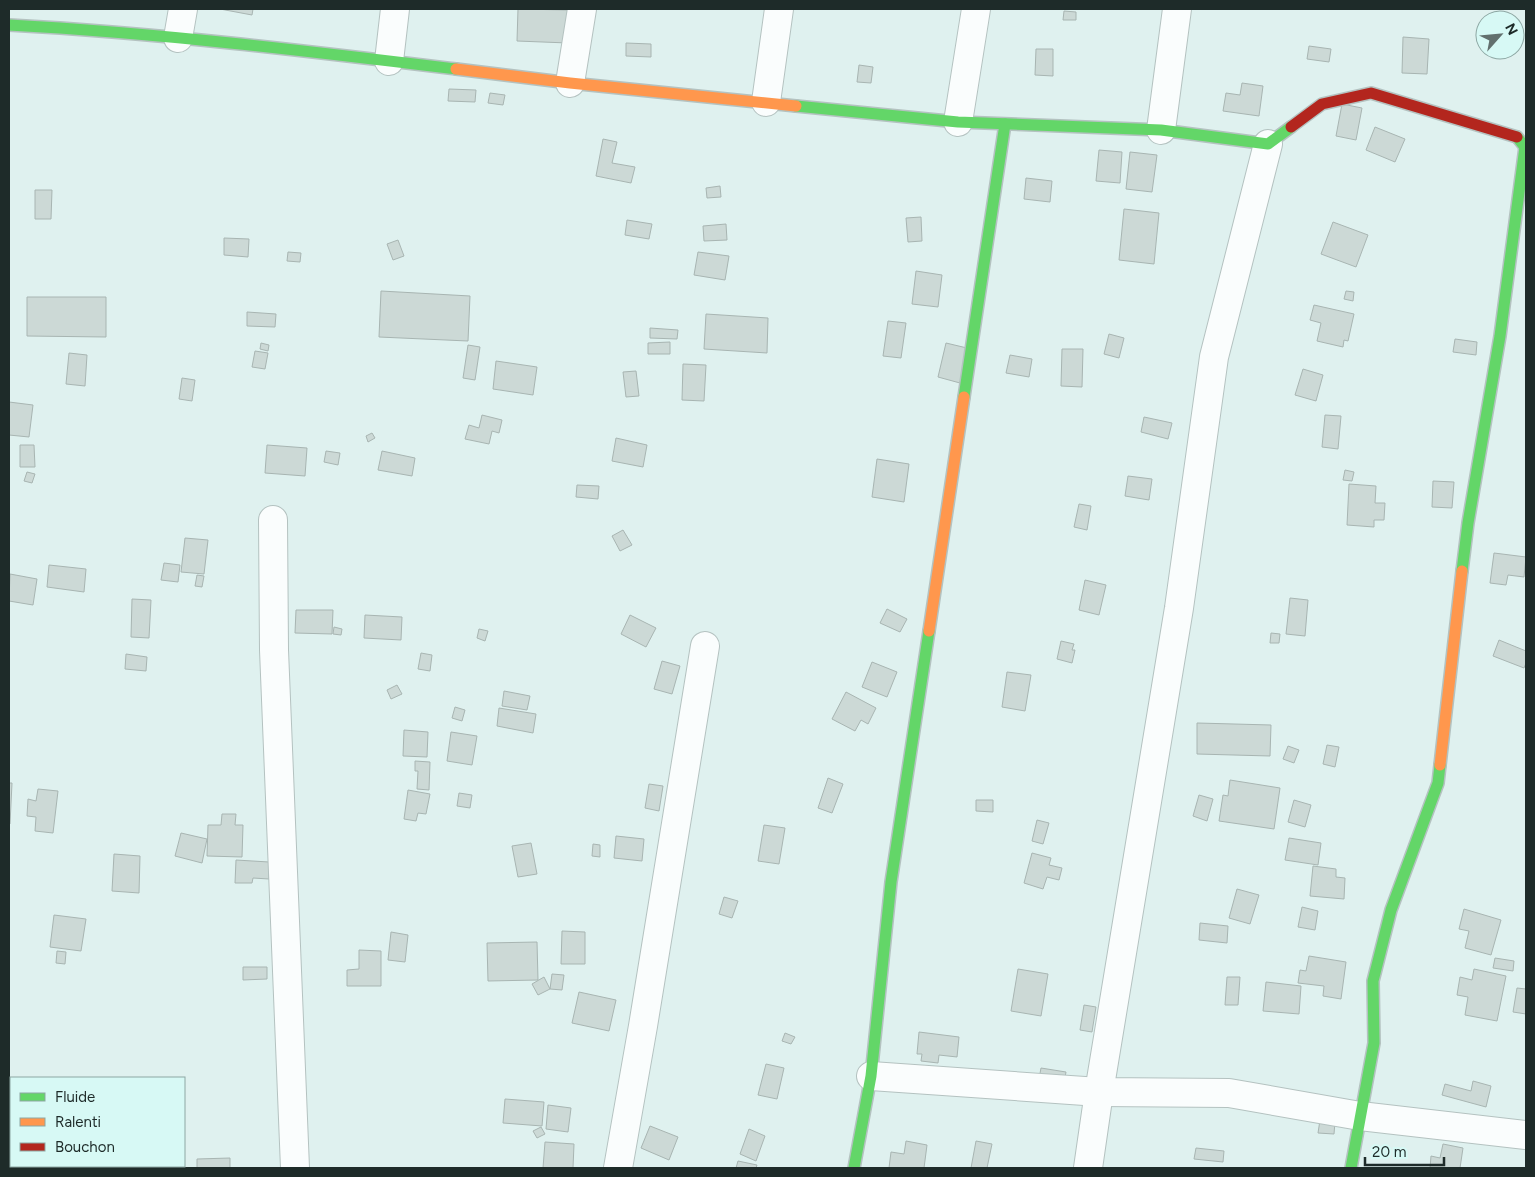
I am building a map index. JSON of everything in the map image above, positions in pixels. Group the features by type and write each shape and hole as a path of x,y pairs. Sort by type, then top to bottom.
{"street":[{"path":"178,38 183,9"},
{"path":"389,61 395,9"},
{"path":"570,83 582,9"},
{"path":"766,102 779,9"},
{"path":"958,122 976,9"},
{"path":"1161,130 1177,9"},
{"path":"9,25 98,30 178,38 570,83 958,122 1161,130 1268,144"},
{"path":"1088,1168 1179,608 1214,357 1268,144 1322,104 1371,93 1524,139 1525,147 1500,336 1468,523 1438,783 1391,910 1373,981 1374,1043 1351,1168"},
{"path":"854,1168 871,1076 891,882 1005,124"},
{"path":"273,520 274,650 295,1168"},
{"path":"618,1168 705,646"},
{"path":"871,1076 1099,1092 1228,1093 1360,1116 1526,1135"}],"building":[{"path":"220,9 253,9 252,15"},
{"path":"518,9 569,10 568,43 517,41"},
{"path":"1064,11 1076,12 1076,20 1063,20"},
{"path":"1403,37 1429,39 1427,74 1402,73"},
{"path":"626,43 651,44 651,57 626,56"},
{"path":"1309,46 1331,49 1329,62 1307,59"},
{"path":"1036,49 1053,49 1053,76 1035,75"},
{"path":"859,65 873,67 871,83 857,82"},
{"path":"1242,83 1263,86 1259,116 1223,111 1226,93 1240,95"},
{"path":"449,89 476,90 475,102 448,101"},
{"path":"490,93 505,95 503,105 488,103"},
{"path":"1342,104 1362,108 1356,140 1336,136"},
{"path":"1375,127 1405,139 1395,162 1366,150"},
{"path":"603,139 617,142 612,163 635,167 631,183 596,176"},
{"path":"1099,150 1122,152 1120,183 1096,181"},
{"path":"1130,152 1157,155 1152,192 1126,189"},
{"path":"1026,178 1052,181 1050,202 1024,199"},
{"path":"720,186 721,197 707,198 706,188"},
{"path":"35,190 52,190 51,219 35,219"},
{"path":"1124,209 1159,213 1154,264 1119,260"},
{"path":"921,217 922,241 908,242 906,218"},
{"path":"627,220 652,224 649,239 625,235"},
{"path":"1333,222 1368,235 1356,267 1321,254"},
{"path":"726,224 727,240 704,241 703,226"},
{"path":"224,238 249,239 248,257 224,255"},
{"path":"398,240 404,256 393,260 387,244"},
{"path":"288,252 301,253 300,262 287,261"},
{"path":"698,252 729,256 725,280 694,275"},
{"path":"916,271 942,275 938,307 912,304"},
{"path":"381,291 470,296 468,341 379,337"},
{"path":"1346,291 1354,292 1353,301 1344,299"},
{"path":"27,297 106,297 106,337 27,336"},
{"path":"1314,305 1354,314 1348,341 1344,340 1343,347 1317,341 1321,323 1310,320"},
{"path":"247,312 276,314 275,327 247,326"},
{"path":"706,314 768,318 767,353 704,349"},
{"path":"888,321 906,323 901,358 883,356"},
{"path":"650,328 678,330 677,339 650,338"},
{"path":"1109,334 1124,338 1119,358 1104,354"},
{"path":"1455,339 1477,342 1476,355 1453,352"},
{"path":"670,342 670,354 648,354 648,343"},
{"path":"261,343 269,345 268,351 260,349"},
{"path":"946,343 967,348 960,383 938,377"},
{"path":"468,345 480,347 475,380 463,378"},
{"path":"1062,349 1083,349 1082,387 1061,386"},
{"path":"255,351 268,353 265,369 252,367"},
{"path":"69,353 87,355 85,386 66,384"},
{"path":"1010,355 1032,359 1029,377 1006,373"},
{"path":"496,361 537,367 533,395 493,389"},
{"path":"683,364 706,365 704,401 682,400"},
{"path":"1303,369 1323,375 1316,401 1295,395"},
{"path":"636,371 639,396 626,397 623,372"},
{"path":"182,378 195,380 192,401 179,399"},
{"path":"9,402 33,405 29,437 9,435"},
{"path":"482,415 502,420 499,433 492,431 489,444 465,439 469,425 479,428"},
{"path":"1325,415 1341,416 1338,449 1322,447"},
{"path":"1144,417 1172,423 1168,439 1141,432"},
{"path":"372,433 375,438 368,442 366,436"},
{"path":"616,438 647,445 643,467 612,461"},
{"path":"20,445 34,445 35,467 20,467"},
{"path":"267,445 307,448 305,476 265,473"},
{"path":"326,451 340,453 338,465 324,462"},
{"path":"382,451 415,458 412,476 378,470"},
{"path":"877,459 909,464 904,502 872,497"},
{"path":"1345,470 1354,472 1352,481 1343,480"},
{"path":"27,472 35,474 32,483 24,481"},
{"path":"1128,476 1152,479 1149,500 1125,496"},
{"path":"1433,481 1454,482 1452,508 1432,507"},
{"path":"1349,484 1376,486 1375,503 1385,503 1384,520 1374,520 1374,527 1347,525"},
{"path":"577,485 599,486 598,499 576,497"},
{"path":"1079,504 1091,506 1087,530 1074,527"},
{"path":"623,530 632,545 620,551 612,536"},
{"path":"185,538 208,540 204,574 181,572"},
{"path":"1494,553 1526,557 1524,577 1508,575 1506,585 1490,583"},
{"path":"164,563 180,565 178,582 161,580"},
{"path":"49,565 86,569 84,592 47,587"},
{"path":"10,574 37,579 33,605 9,601"},
{"path":"197,575 204,576 202,587 195,586"},
{"path":"1085,580 1106,585 1099,615 1079,610"},
{"path":"1290,598 1308,600 1305,636 1286,634"},
{"path":"132,599 151,600 149,638 131,637"},
{"path":"887,609 907,619 900,632 880,623"},
{"path":"296,610 333,610 332,634 295,633"},
{"path":"365,615 402,617 401,640 364,638"},
{"path":"630,615 656,628 646,647 621,634"},
{"path":"334,627 342,629 341,635 333,634"},
{"path":"479,629 488,631 485,641 477,638"},
{"path":"1271,633 1280,634 1279,643 1270,643"},
{"path":"1499,640 1526,651 1524,668 1493,656"},
{"path":"1061,641 1074,644 1072,650 1075,650 1072,663 1057,659"},
{"path":"421,653 432,655 430,671 418,669"},
{"path":"126,654 147,657 146,671 125,669"},
{"path":"662,661 680,666 672,694 654,689"},
{"path":"872,662 897,672 887,697 862,687"},
{"path":"1007,672 1031,675 1025,711 1002,707"},
{"path":"397,685 402,694 391,699 387,690"},
{"path":"504,691 530,696 527,710 502,706"},
{"path":"846,692 876,708 868,724 861,720 855,731 832,719"},
{"path":"455,707 465,710 462,721 452,718"},
{"path":"499,708 536,714 533,733 497,726"},
{"path":"1197,723 1271,725 1270,756 1197,754"},
{"path":"404,730 428,732 427,757 403,756"},
{"path":"451,732 477,736 472,765 447,761"},
{"path":"1327,745 1339,747 1335,767 1323,764"},
{"path":"1288,746 1299,750 1294,763 1283,759"},
{"path":"415,761 430,762 429,790 417,789 418,771 415,771"},
{"path":"828,778 843,784 832,813 818,808"},
{"path":"1230,780 1280,788 1274,829 1219,821 1223,795 1228,796"},
{"path":"9,783 12,783 10,824 9,824"},
{"path":"649,784 663,786 659,811 645,808"},
{"path":"38,789 58,791 53,833 35,831 36,817 27,816 28,799 36,801"},
{"path":"408,790 430,794 426,814 418,813 416,821 404,819"},
{"path":"459,793 472,795 470,808 457,806"},
{"path":"1199,795 1213,799 1207,821 1193,816"},
{"path":"976,800 993,800 993,812 976,811"},
{"path":"1294,800 1311,805 1305,827 1288,822"},
{"path":"222,814 236,814 235,825 243,825 242,857 207,856 208,825 221,825"},
{"path":"1037,820 1049,823 1043,844 1032,841"},
{"path":"764,825 785,828 779,864 758,861"},
{"path":"181,833 207,839 202,863 175,856"},
{"path":"616,836 644,839 642,861 614,858"},
{"path":"1289,838 1321,843 1318,865 1285,860"},
{"path":"531,843 537,874 518,877 512,846"},
{"path":"593,844 600,845 600,857 592,856"},
{"path":"1032,853 1051,858 1049,865 1062,868 1059,880 1047,877 1043,889 1024,883"},
{"path":"114,854 140,856 139,893 112,891"},
{"path":"236,860 269,862 269,879 253,878 252,883 235,883"},
{"path":"1313,866 1336,869 1336,877 1345,878 1344,899 1310,896"},
{"path":"1237,889 1259,895 1250,924 1229,918"},
{"path":"724,897 738,901 732,918 719,914"},
{"path":"1302,907 1318,911 1315,930 1298,927"},
{"path":"1464,909 1501,920 1491,955 1465,948 1469,931 1459,929"},
{"path":"54,915 86,919 81,951 50,947"},
{"path":"1200,923 1228,926 1227,943 1199,940"},
{"path":"562,931 585,932 585,964 561,964"},
{"path":"391,932 408,935 405,962 388,960"},
{"path":"537,942 538,980 488,981 487,943"},
{"path":"359,950 381,951 381,986 347,986 347,970 359,969"},
{"path":"57,951 66,952 65,964 56,963"},
{"path":"1309,956 1346,962 1341,999 1323,996 1324,986 1298,983 1300,970 1306,971"},
{"path":"1495,958 1514,961 1513,971 1493,968"},
{"path":"243,967 267,967 267,979 243,980"},
{"path":"1018,969 1048,974 1041,1016 1011,1011"},
{"path":"1474,969 1506,976 1497,1021 1465,1015 1468,997 1457,995 1460,977 1472,980"},
{"path":"552,974 564,975 562,990 550,989"},
{"path":"544,977 550,989 538,995 532,984"},
{"path":"1227,977 1240,977 1238,1005 1225,1005"},
{"path":"1266,982 1301,986 1299,1014 1263,1011"},
{"path":"1517,988 1526,989 1526,1014 1513,1012"},
{"path":"579,992 616,1000 609,1031 572,1023"},
{"path":"1084,1005 1096,1007 1092,1032 1080,1030"},
{"path":"919,1032 959,1037 957,1057 939,1055 938,1063 921,1061 922,1054 917,1054"},
{"path":"785,1033 795,1037 791,1044 782,1041"},
{"path":"766,1064 784,1068 777,1099 758,1095"},
{"path":"1041,1068 1066,1072 1063,1088 1038,1084"},
{"path":"1473,1081 1491,1086 1486,1107 1442,1095 1445,1084 1471,1091"},
{"path":"505,1099 544,1102 542,1126 503,1123"},
{"path":"548,1105 571,1108 568,1132 546,1129"},
{"path":"10,1119 10,1167 16,1167 9,1168"},
{"path":"1320,1120 1335,1122 1334,1134 1318,1133"},
{"path":"650,1126 678,1137 669,1160 641,1148"},
{"path":"541,1127 545,1134 537,1138 533,1131"},
{"path":"749,1129 765,1136 756,1161 740,1154"},
{"path":"906,1141 927,1145 924,1168 889,1168 891,1152 904,1154"},
{"path":"976,1141 992,1144 987,1168 971,1168"},
{"path":"545,1142 574,1144 573,1168 543,1168"},
{"path":"1443,1144 1463,1148 1460,1168 1430,1168 1431,1156 1440,1158"},
{"path":"1196,1148 1224,1151 1223,1162 1194,1159"},
{"path":"230,1158 230,1168 197,1168 197,1159"},
{"path":"738,1161 757,1165 756,1168 736,1168"},
{"path":"113,1167 154,1167 153,1168"}],"traffic: fast":[{"path":"9,25 65,28 289,49 456,69"},
{"path":"796,106 958,122 1161,130 1268,144 1291,127"},
{"path":"964,397 1005,124"},
{"path":"1462,571 1468,523 1500,336 1525,147 1517,137"},
{"path":"854,1168 871,1076 891,882 929,631"},
{"path":"1351,1168 1374,1043 1373,981 1391,910 1438,783 1440,765"}],"traffic: slow":[{"path":"456,69 570,83 796,106"},
{"path":"929,631 964,397"},
{"path":"1440,765 1462,571"}],"traffic: jam":[{"path":"1291,127 1322,104 1371,93 1517,137"}]}
